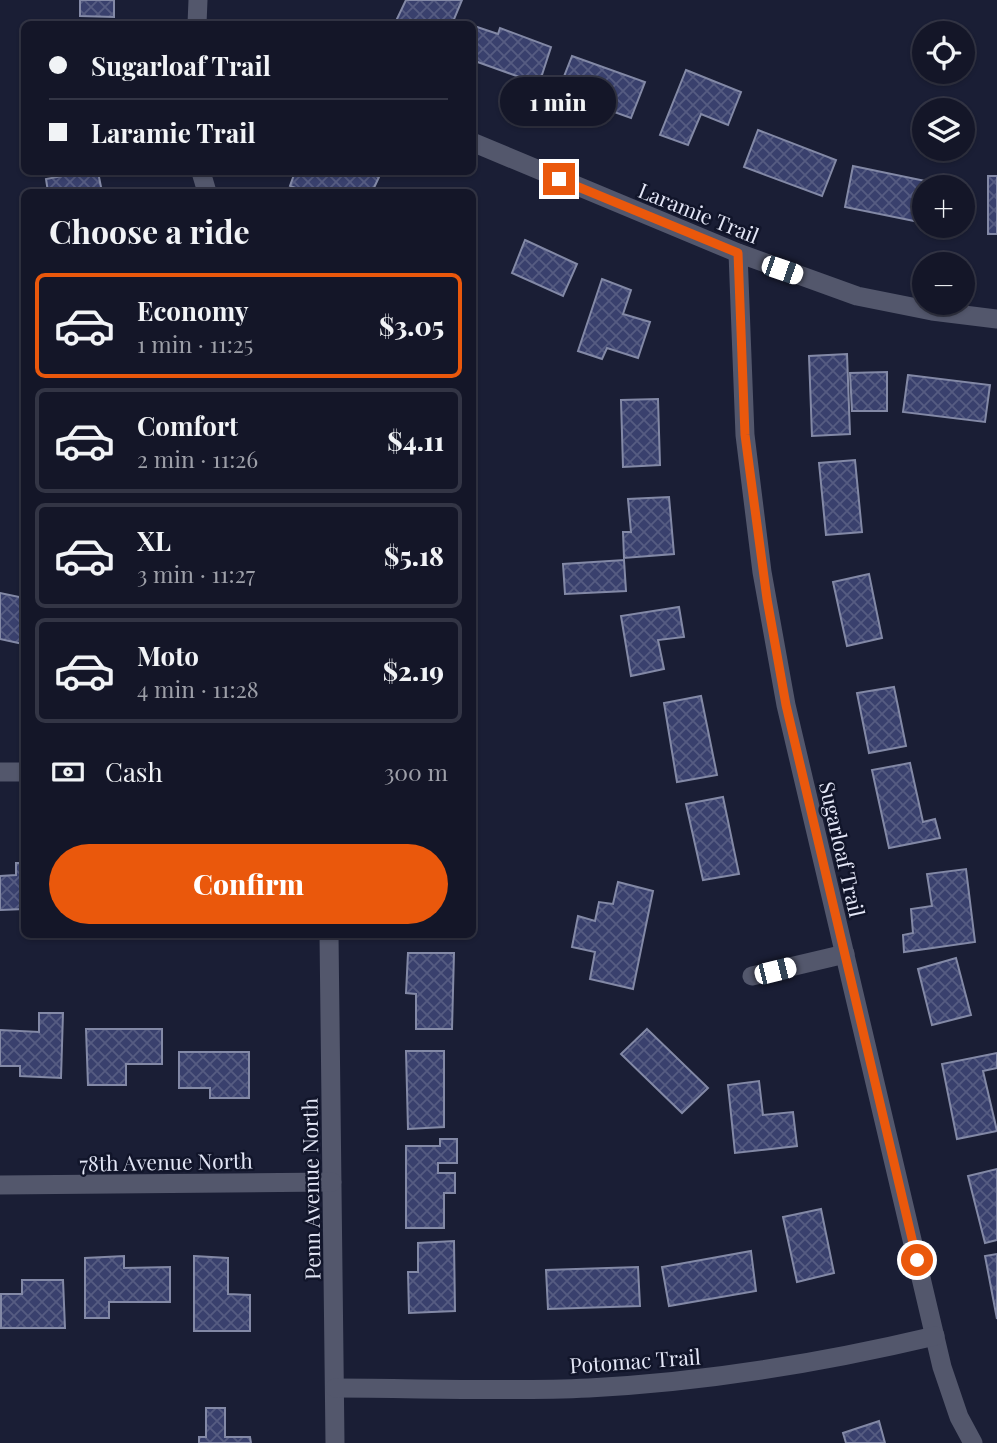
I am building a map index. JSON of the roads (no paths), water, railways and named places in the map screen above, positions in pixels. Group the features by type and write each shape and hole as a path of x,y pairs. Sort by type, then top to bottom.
{"street":[{"path":"197,21 198,0"},
{"name":"Laramie Trail","path":"476,144 738,253 857,296 932,311 997,319"},
{"name":"Sugarloaf Trail","path":"738,253 745,435 762,572 786,705 942,1367 959,1417 973,1443"},
{"path":"0,772 21,772"},
{"name":"Penn Avenue North","path":"329,938 335,1443"},
{"path":"752,976 845,954"},
{"name":"78th Avenue North","path":"0,1185 332,1182"},
{"name":"Potomac Trail","path":"335,1388 587,1388 687,1381 786,1367 935,1336"}]}
